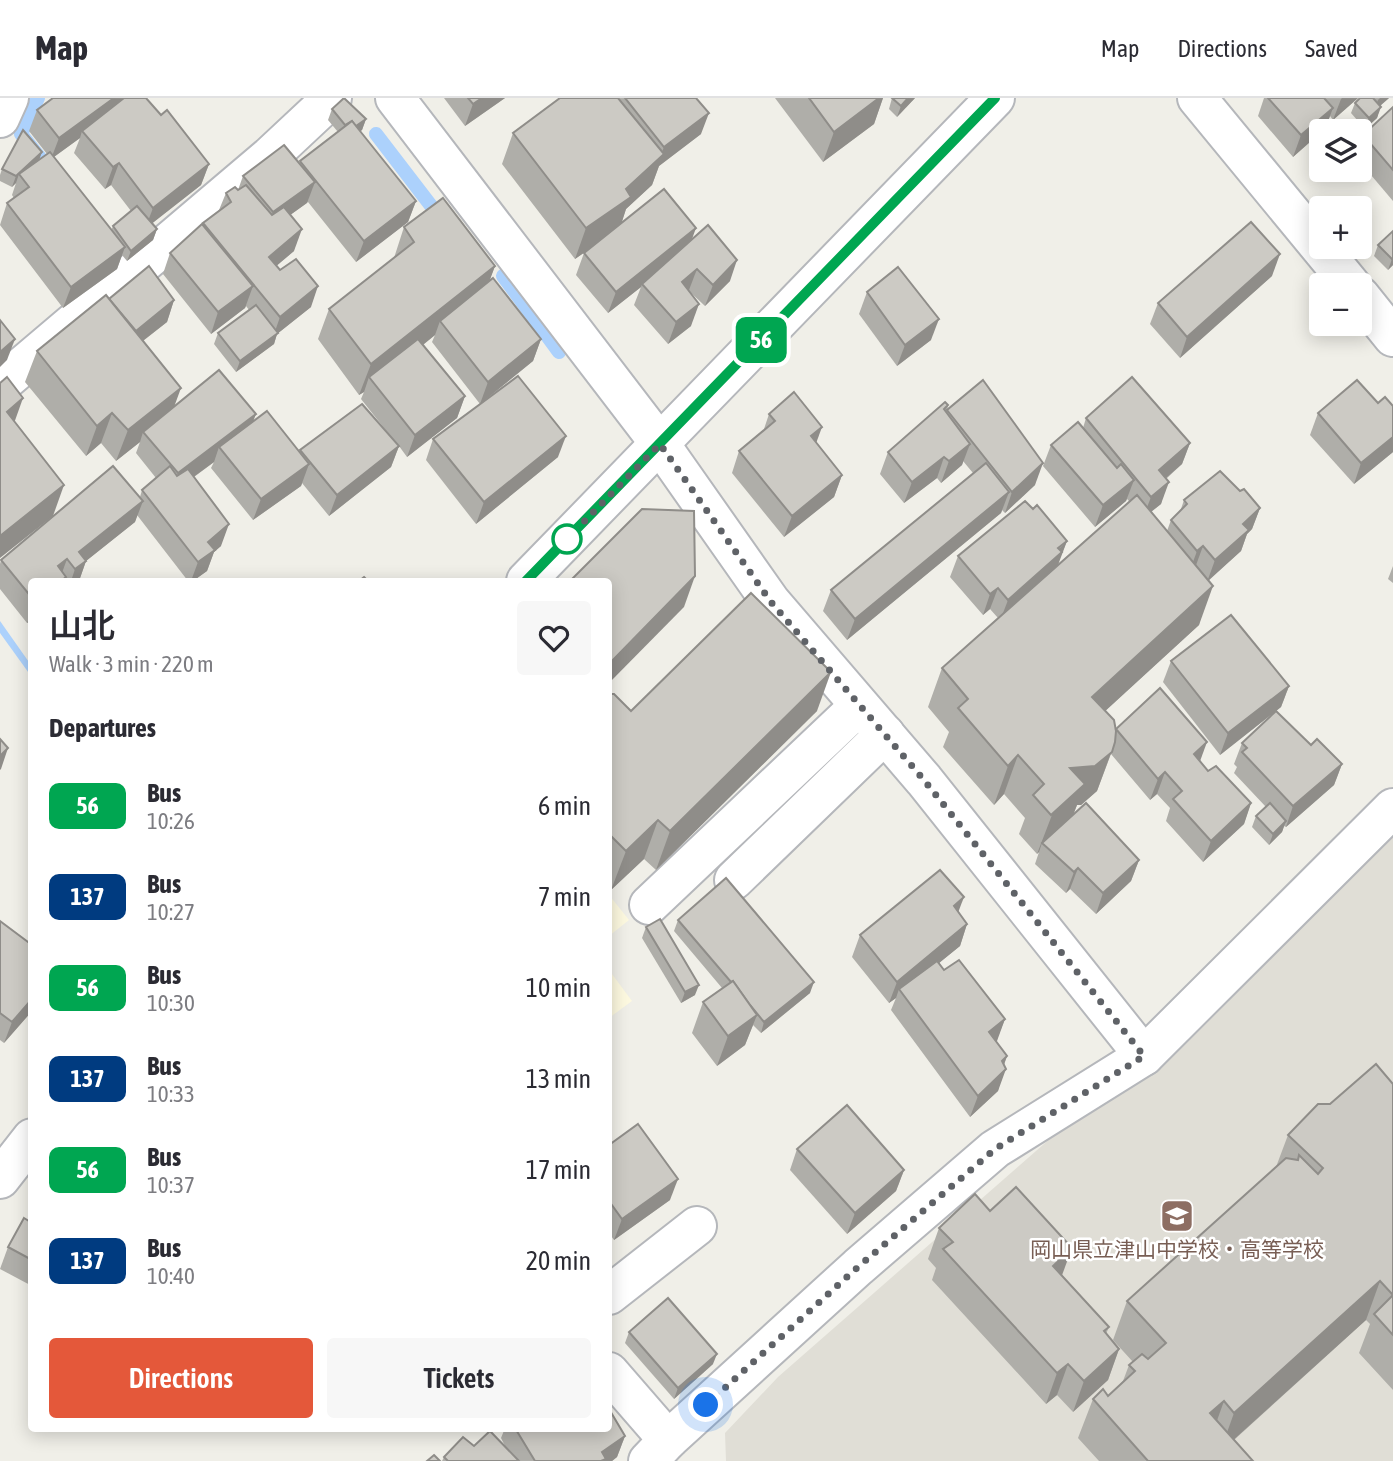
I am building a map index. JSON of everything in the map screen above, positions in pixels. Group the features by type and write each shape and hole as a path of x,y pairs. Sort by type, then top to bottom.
{"street":[{"path":"0,118 9,98"},
{"path":"0,385 270,156 332,98"},
{"path":"396,98 660,444 771,602 933,790 1144,1056"},
{"path":"529,578 995,98"},
{"path":"1197,98 1341,273"},
{"path":"1372,311 1393,337"},
{"path":"649,905 859,706"},
{"path":"734,880 885,734"},
{"path":"612,1377 657,1455 858,1267 995,1149 1144,1056 1393,808"},
{"path":"0,1179 28,1143"},
{"path":"612,1293 697,1226"}],"shaded area":[{"name":"岡山県立津山中学校・高等学校","path":"1393,827 1393,1461 726,1461 725,1433 778,1377 1253,961"},
{"path":"612,899 629,920 612,934"},
{"path":"612,974 632,1001 612,1016"}],"water":[{"path":"0,621 28,661 28,672 0,633"}],"building":[{"path":"53,98 114,98 59,138 37,110"},
{"path":"124,98 146,98 161,115 167,110 209,164 153,208 119,163 113,167 82,131"},
{"path":"344,98 366,119 356,126 352,121 345,125 332,109"},
{"path":"468,98 482,98 473,104"},
{"path":"560,98 618,98 664,154 626,189 631,197 586,228 513,133"},
{"path":"625,98 696,98 709,113 664,147"},
{"path":"809,98 879,98 834,132"},
{"path":"892,98 908,98 901,106"},
{"path":"1268,98 1324,98 1333,108 1320,119 1309,119 1309,128 1301,135"},
{"path":"1360,98 1373,98 1381,107 1369,118 1355,103"},
{"path":"1393,107 1393,170 1372,146 1372,127"},
{"path":"352,121 416,201 364,241 300,161"},
{"path":"23,130 42,152 16,176 2,169"},
{"path":"284,145 315,182 273,212 243,176"},
{"path":"50,152 125,247 71,287 7,203 29,187 19,174"},
{"path":"246,185 272,215 284,207 302,229 269,257 280,270 296,259 318,286 280,317 203,223 231,202 226,193 235,187 238,190"},
{"path":"664,189 696,228 616,292 584,253"},
{"path":"443,198 495,266 371,364 329,309 414,242 404,227"},
{"path":"137,206 157,229 131,251 113,226"},
{"path":"1251,222 1280,254 1187,337 1158,303"},
{"path":"202,224 253,286 218,312 170,253"},
{"path":"708,225 737,260 713,285 697,269 682,282 699,304 676,322 642,284"},
{"path":"1393,231 1393,258 1392,259 1378,245"},
{"path":"149,266 174,300 136,331 109,299"},
{"path":"898,267 939,319 905,345 867,292"},
{"path":"493,278 541,339 488,382 440,321"},
{"path":"106,295 181,388 128,430 112,413 97,426 37,351"},
{"path":"256,305 278,333 240,361 218,333"},
{"path":"0,320 15,339 0,352"},
{"path":"418,339 465,396 415,435 369,377"},
{"path":"219,370 256,414 178,473 143,432"},
{"path":"518,376 566,436 484,502 433,439"},
{"path":"7,377 23,398 7,412 64,485 0,536 0,383"},
{"path":"1132,377 1190,443 1159,470 1169,482 1151,497 1086,418"},
{"path":"983,380 1043,463 1012,492 947,410"},
{"path":"1357,380 1378,403 1385,397 1393,406 1393,437 1361,463 1318,413"},
{"path":"794,392 822,427 811,436 842,475 792,516 739,451 775,421 769,414"},
{"path":"945,402 948,405 944,409 970,444 949,461 944,457 912,482 888,452"},
{"path":"362,404 399,446 337,495 300,450"},
{"path":"267,411 309,464 261,499 219,447"},
{"path":"1078,422 1117,468 1121,464 1134,480 1103,505 1051,445"},
{"path":"986,463 1009,492 855,619 831,590"},
{"path":"113,466 143,501 79,552 86,561 75,569 67,559 58,566 65,578 28,578 28,593 1,560"},
{"path":"170,466 177,476 188,469 229,524 208,542 215,550 198,562 142,490"},
{"path":"1220,471 1240,491 1244,489 1260,508 1243,524 1249,530 1215,560 1203,546 1197,551 1171,520 1187,504 1184,500"},
{"path":"1137,495 1213,586 1092,697 1114,720 1116,731 1112,752 1095,766 1070,768 1085,784 1051,815 1033,795 1044,784 1018,755 1008,766 958,708 968,699 942,668"},
{"path":"1025,501 1033,509 1037,505 1067,541 1058,548 1062,552 1008,600 998,588 990,594 958,556"},
{"path":"642,509 694,511 695,576 612,661 612,578 573,578"},
{"path":"751,593 831,672 670,831 658,820 626,851 612,837 612,694 631,711"},
{"path":"1231,615 1289,686 1228,733 1171,661"},
{"path":"1160,688 1207,742 1194,754 1208,771 1216,766 1251,803 1211,841 1173,799 1182,791 1165,772 1158,779 1116,729"},
{"path":"1276,711 1311,745 1317,739 1342,764 1293,806 1242,752 1247,748 1242,743"},
{"path":"0,739 8,748 0,756"},
{"path":"1086,803 1139,860 1103,893 1078,868 1074,872 1042,843"},
{"path":"1270,803 1286,821 1273,834 1256,816"},
{"path":"940,870 964,897 954,906 967,924 897,982 860,935"},
{"path":"726,878 814,982 764,1022 733,981 731,982 678,920"},
{"path":"660,919 699,985 685,992 646,927"},
{"path":"0,921 28,942 28,1004 12,1022 0,1013"},
{"path":"959,960 1005,1019 989,1032 1007,1056 1002,1061 1006,1069 978,1096 899,989 937,961 944,970"},
{"path":"733,981 757,1015 728,1036 703,1002"},
{"path":"1376,1064 1393,1084 1393,1295 1380,1281 1234,1413 1224,1401 1210,1413 1253,1461 1148,1461 1093,1399 1103,1389 1108,1396 1135,1371 1129,1365 1142,1354 1148,1359 1166,1343 1127,1301 1286,1158 1298,1160 1299,1155 1318,1174 1323,1168 1288,1135 1318,1104 1330,1104"},
{"path":"847,1105 904,1170 855,1213 797,1149"},
{"path":"638,1124 678,1179 622,1219 612,1205 612,1143"},
{"path":"1016,1187 1072,1248 1053,1266 1109,1327 1104,1331 1119,1349 1084,1381 1068,1364 1057,1373 943,1249 953,1242 939,1228 975,1194 990,1211"},
{"path":"24,1218 28,1220 28,1258 8,1247"},
{"path":"1393,1295 1393,1335 1374,1314"},
{"path":"668,1298 717,1354 678,1388 629,1332"},
{"path":"612,1414 625,1436 602,1452 606,1459 601,1461 535,1461 517,1432 612,1432"},
{"path":"491,1432 519,1461 448,1461 444,1457 463,1437 474,1446"},
{"path":"434,1455 440,1461 427,1461"}],"waterway":[{"path":"38,98 21,134 53,174"},
{"path":"376,134 432,207"},
{"path":"503,276 559,352"}],"bus line":[{"name":"56","path":"529,578 995,98"}],"place":[{"name":"岡山県立津山中学校・高等学校","path":"1177,1216"}],"route":[{"path":"567,539 660,444 771,602 924,780 1144,1056 995,1149 858,1267 706,1405"}]}
